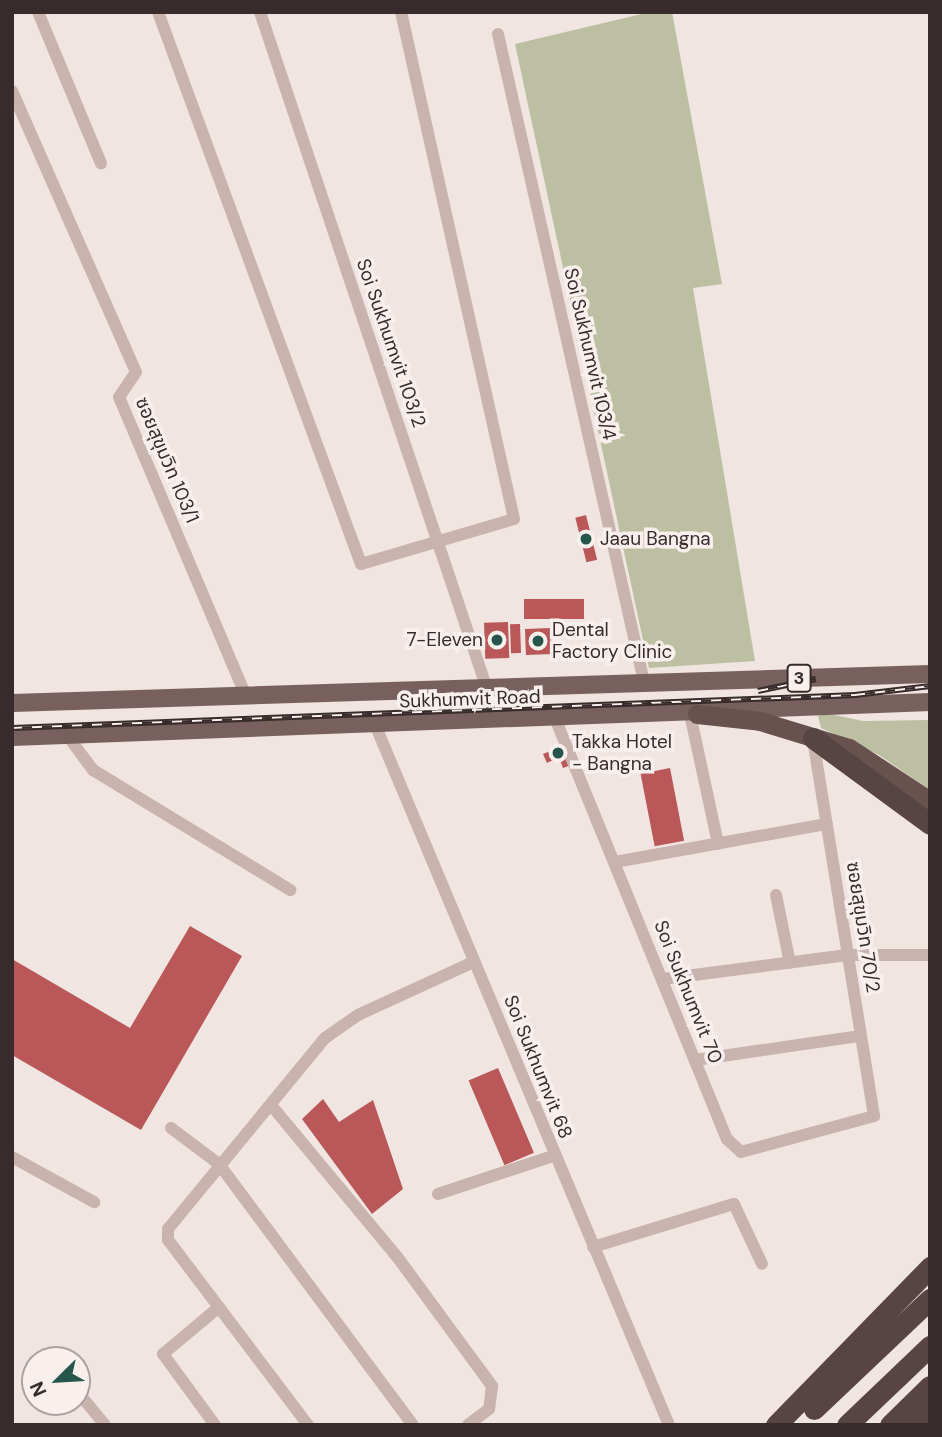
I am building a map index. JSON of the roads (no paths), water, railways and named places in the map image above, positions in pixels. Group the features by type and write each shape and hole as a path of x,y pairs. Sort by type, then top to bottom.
{"highway":[{"path":"687,714 760,721 813,738 874,761 930,801"},
{"path":"813,738 930,824"},
{"path":"776,1425 930,1267"},
{"path":"797,1425 884,1347 930,1299"},
{"path":"817,1425 930,1318"},
{"path":"847,1425 930,1346"},
{"path":"890,1425 930,1386"},
{"path":"913,1425 930,1406"}],"main road":[{"name":"Sukhumvit Road","path":"12,703 930,674"},
{"path":"370,692 374,722"},
{"name":"Sukhumvit Road","path":"12,737 374,722 687,714 930,702"}],"street":[{"path":"38,12 101,163"},
{"path":"158,12 361,565 514,519 401,12"},
{"name":"Soi Sukhumvit 103/2","path":"260,12 486,686"},
{"name":"Soi Sukhumvit 103/4","path":"498,34 644,682"},
{"name":"ซอยสุขุมวิท 103/1","path":"12,91 136,372 119,397 246,695"},
{"path":"687,714 718,844"},
{"name":"Soi Sukhumvit 70","path":"555,718 727,1139 741,1152 870,1121"},
{"name":"Soi Sukhumvit 68","path":"374,722 669,1425"},
{"path":"67,735 84,764 290,890"},
{"name":"ซอยสุขุมวิท 70/2","path":"813,738 860,1036 870,1121"},
{"path":"615,862 827,824"},
{"path":"776,895 790,963"},
{"path":"663,979 847,955 930,955"},
{"path":"308,1425 166,1235 219,1164 332,1032 473,962"},
{"path":"695,1060 860,1036"},
{"path":"271,1105 398,1258 492,1386 489,1409 468,1425"},
{"path":"171,1128 219,1164 413,1425"},
{"path":"438,1194 554,1156"},
{"path":"12,1157 94,1202"},
{"path":"593,1247 734,1205 762,1264"},
{"path":"215,1425 163,1354 219,1307"},
{"path":"91,1409 104,1425"}],"railway":[{"path":"758,691 816,679"},
{"path":"12,728 855,695 930,686"}],"place":[{"name":"Jaau Bangna","path":"586,539"},
{"name":"7-Eleven","path":"497,640"},
{"name":"Dental Factory Clinic","path":"538,641"},
{"name":"Takka Hotel - Bangna","path":"558,753"}]}
